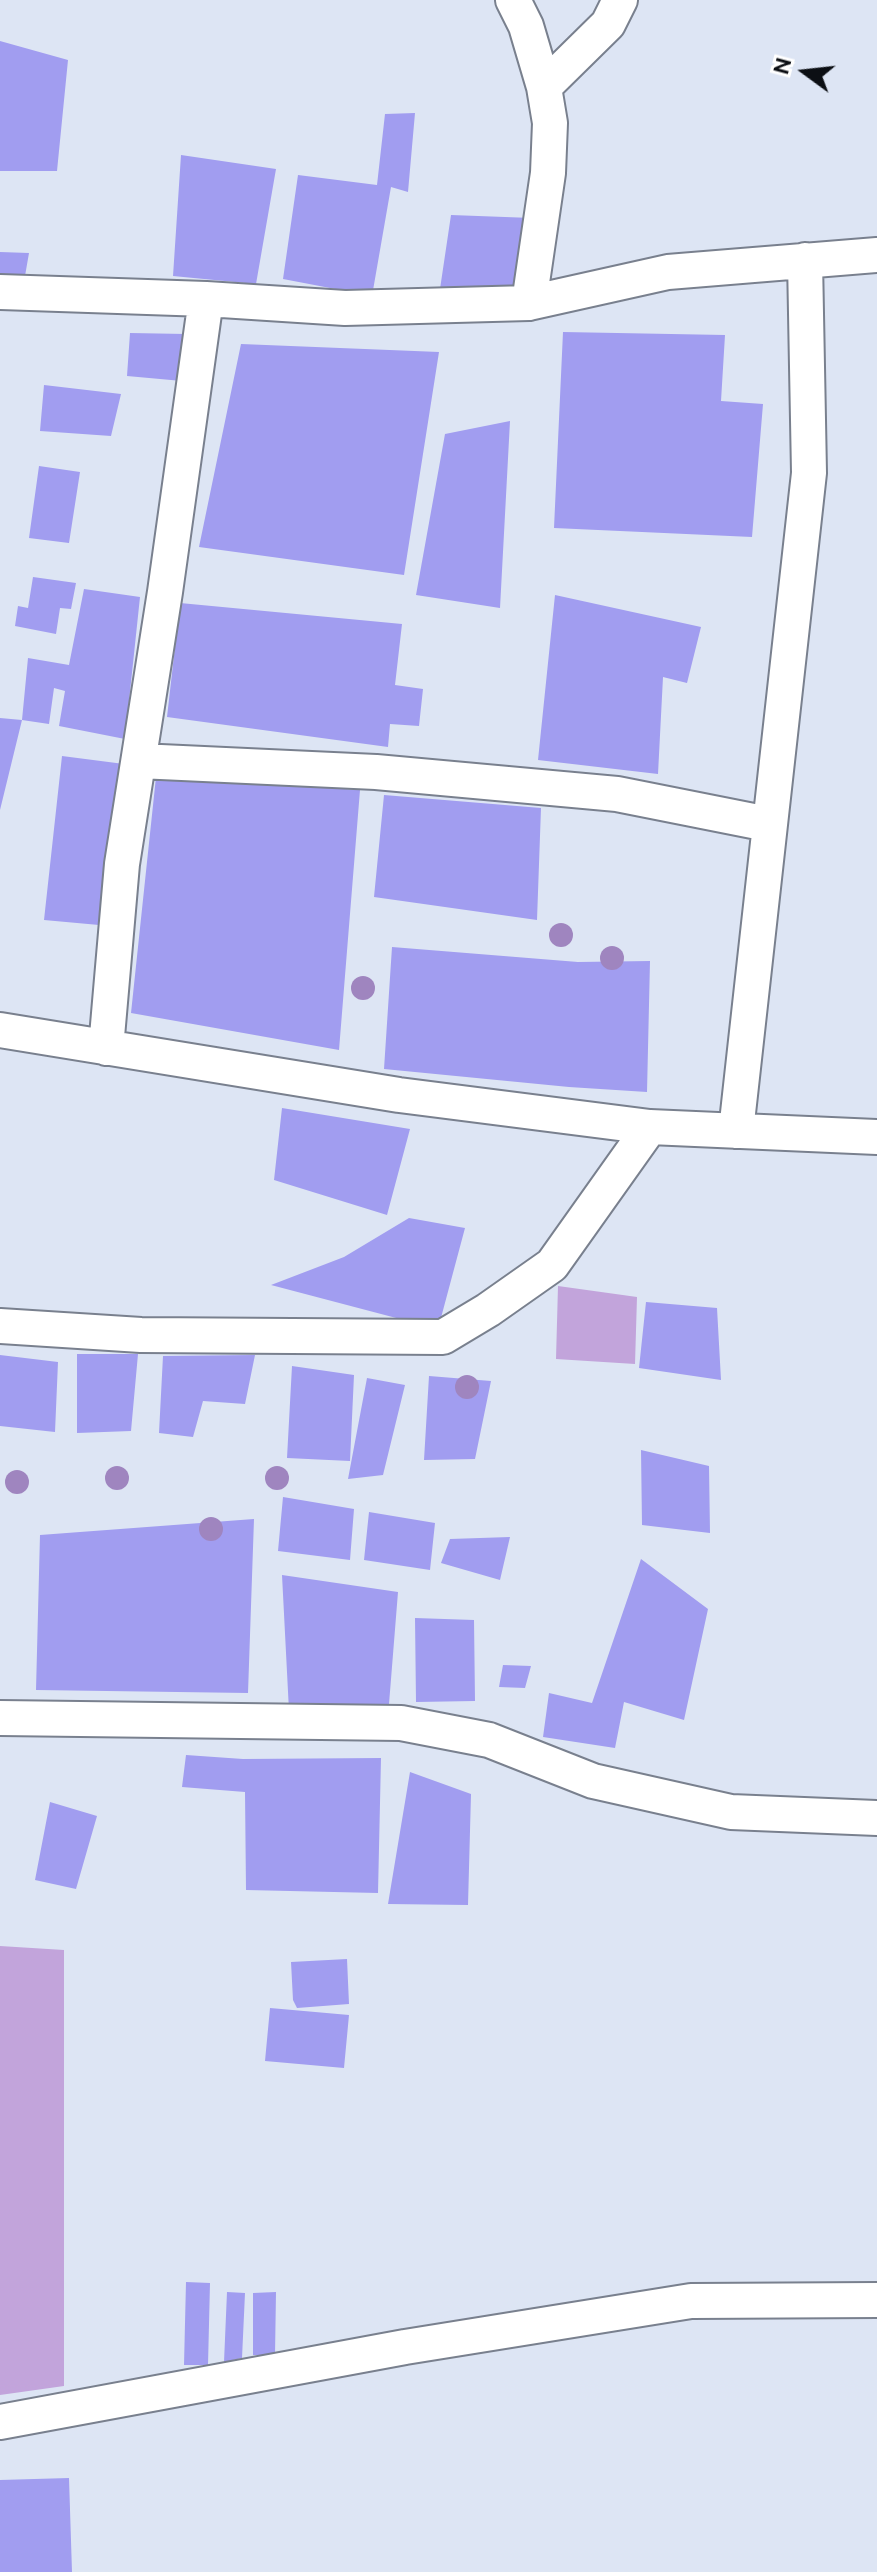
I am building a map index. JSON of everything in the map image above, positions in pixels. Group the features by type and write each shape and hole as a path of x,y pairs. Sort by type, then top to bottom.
{"street":[{"path":"513,0 526,26 544,87 550,123 548,173 529,303"},
{"path":"544,87 608,24 620,0"},
{"path":"0,292 206,299 345,308 529,303 668,272 877,255"},
{"path":"736,1131 809,473 805,260"},
{"path":"106,1048 122,864 165,592 206,299"},
{"path":"139,761 376,772 617,794 768,824"},
{"path":"0,1030 399,1095 650,1127 877,1137"},
{"path":"0,1326 141,1335 443,1337 552,1265 650,1127"},
{"path":"0,1718 401,1723 489,1740 593,1781 731,1812 877,1818"},
{"path":"0,2422 405,2347 691,2301 877,2300"}],"shaded area":[{"path":"558,1286 637,1297 635,1364 556,1359"},
{"path":"0,1946 64,1950 64,2386 0,2395"}],"building":[{"path":"0,41 68,60 57,171 0,171"},
{"path":"415,113 408,192 391,187 372,296 283,279 298,175 377,185 385,114"},
{"path":"181,155 276,169 256,284 173,276"},
{"path":"451,215 532,218 519,289 440,289"},
{"path":"0,252 29,253 25,276 0,277"},
{"path":"563,332 725,335 721,401 763,404 752,537 554,528"},
{"path":"130,333 186,334 182,381 127,376"},
{"path":"241,344 439,352 404,575 199,547"},
{"path":"44,385 121,394 111,436 40,431"},
{"path":"510,421 500,608 416,595 445,434"},
{"path":"39,466 80,472 69,543 29,538"},
{"path":"33,577 76,583 71,609 60,608 56,634 15,626 18,606 28,608"},
{"path":"84,589 140,597 125,739 59,726 65,691 54,688 49,724 22,720 28,658 69,665"},
{"path":"555,595 701,627 687,683 663,677 658,774 538,760"},
{"path":"180,603 402,624 395,685 423,689 419,726 390,724 388,747 167,717"},
{"path":"0,718 22,720 0,810"},
{"path":"62,756 124,764 110,926 44,920"},
{"path":"156,777 360,790 339,1050 131,1013"},
{"path":"384,795 541,808 537,920 374,897"},
{"path":"392,947 578,962 650,961 647,1092 384,1069"},
{"path":"282,1108 410,1129 387,1215 274,1180"},
{"path":"409,1218 465,1228 438,1329 271,1285 344,1257"},
{"path":"646,1302 717,1308 721,1380 639,1368"},
{"path":"77,1354 138,1354 131,1431 77,1433"},
{"path":"0,1355 58,1362 55,1432 0,1426"},
{"path":"255,1355 245,1404 203,1401 193,1437 159,1433 163,1356"},
{"path":"292,1366 354,1375 350,1461 287,1458"},
{"path":"429,1376 491,1381 475,1459 424,1460"},
{"path":"367,1378 405,1385 383,1475 348,1479"},
{"path":"641,1450 709,1466 710,1533 642,1525"},
{"path":"283,1497 354,1509 350,1560 278,1551"},
{"path":"369,1512 435,1523 430,1570 364,1560"},
{"path":"254,1519 248,1693 36,1690 40,1535"},
{"path":"510,1537 500,1580 441,1563 450,1539"},
{"path":"641,1559 708,1609 684,1720 624,1702 615,1748 543,1737 549,1693 592,1703"},
{"path":"282,1575 398,1592 389,1704 289,1711"},
{"path":"415,1618 474,1620 475,1701 416,1702"},
{"path":"503,1665 531,1666 525,1688 499,1687"},
{"path":"186,1755 243,1759 381,1758 378,1893 246,1890 245,1792 182,1787"},
{"path":"410,1772 471,1794 468,1905 388,1904"},
{"path":"50,1802 97,1816 76,1889 35,1880"},
{"path":"347,1959 349,2004 297,2008 293,2000 291,1962"},
{"path":"270,2008 349,2015 344,2068 265,2061"},
{"path":"186,2282 210,2283 208,2365 184,2365"},
{"path":"227,2292 245,2293 242,2358 224,2362"},
{"path":"276,2292 275,2355 253,2355 253,2293"},
{"path":"69,2478 72,2572 0,2572 0,2480"}]}
